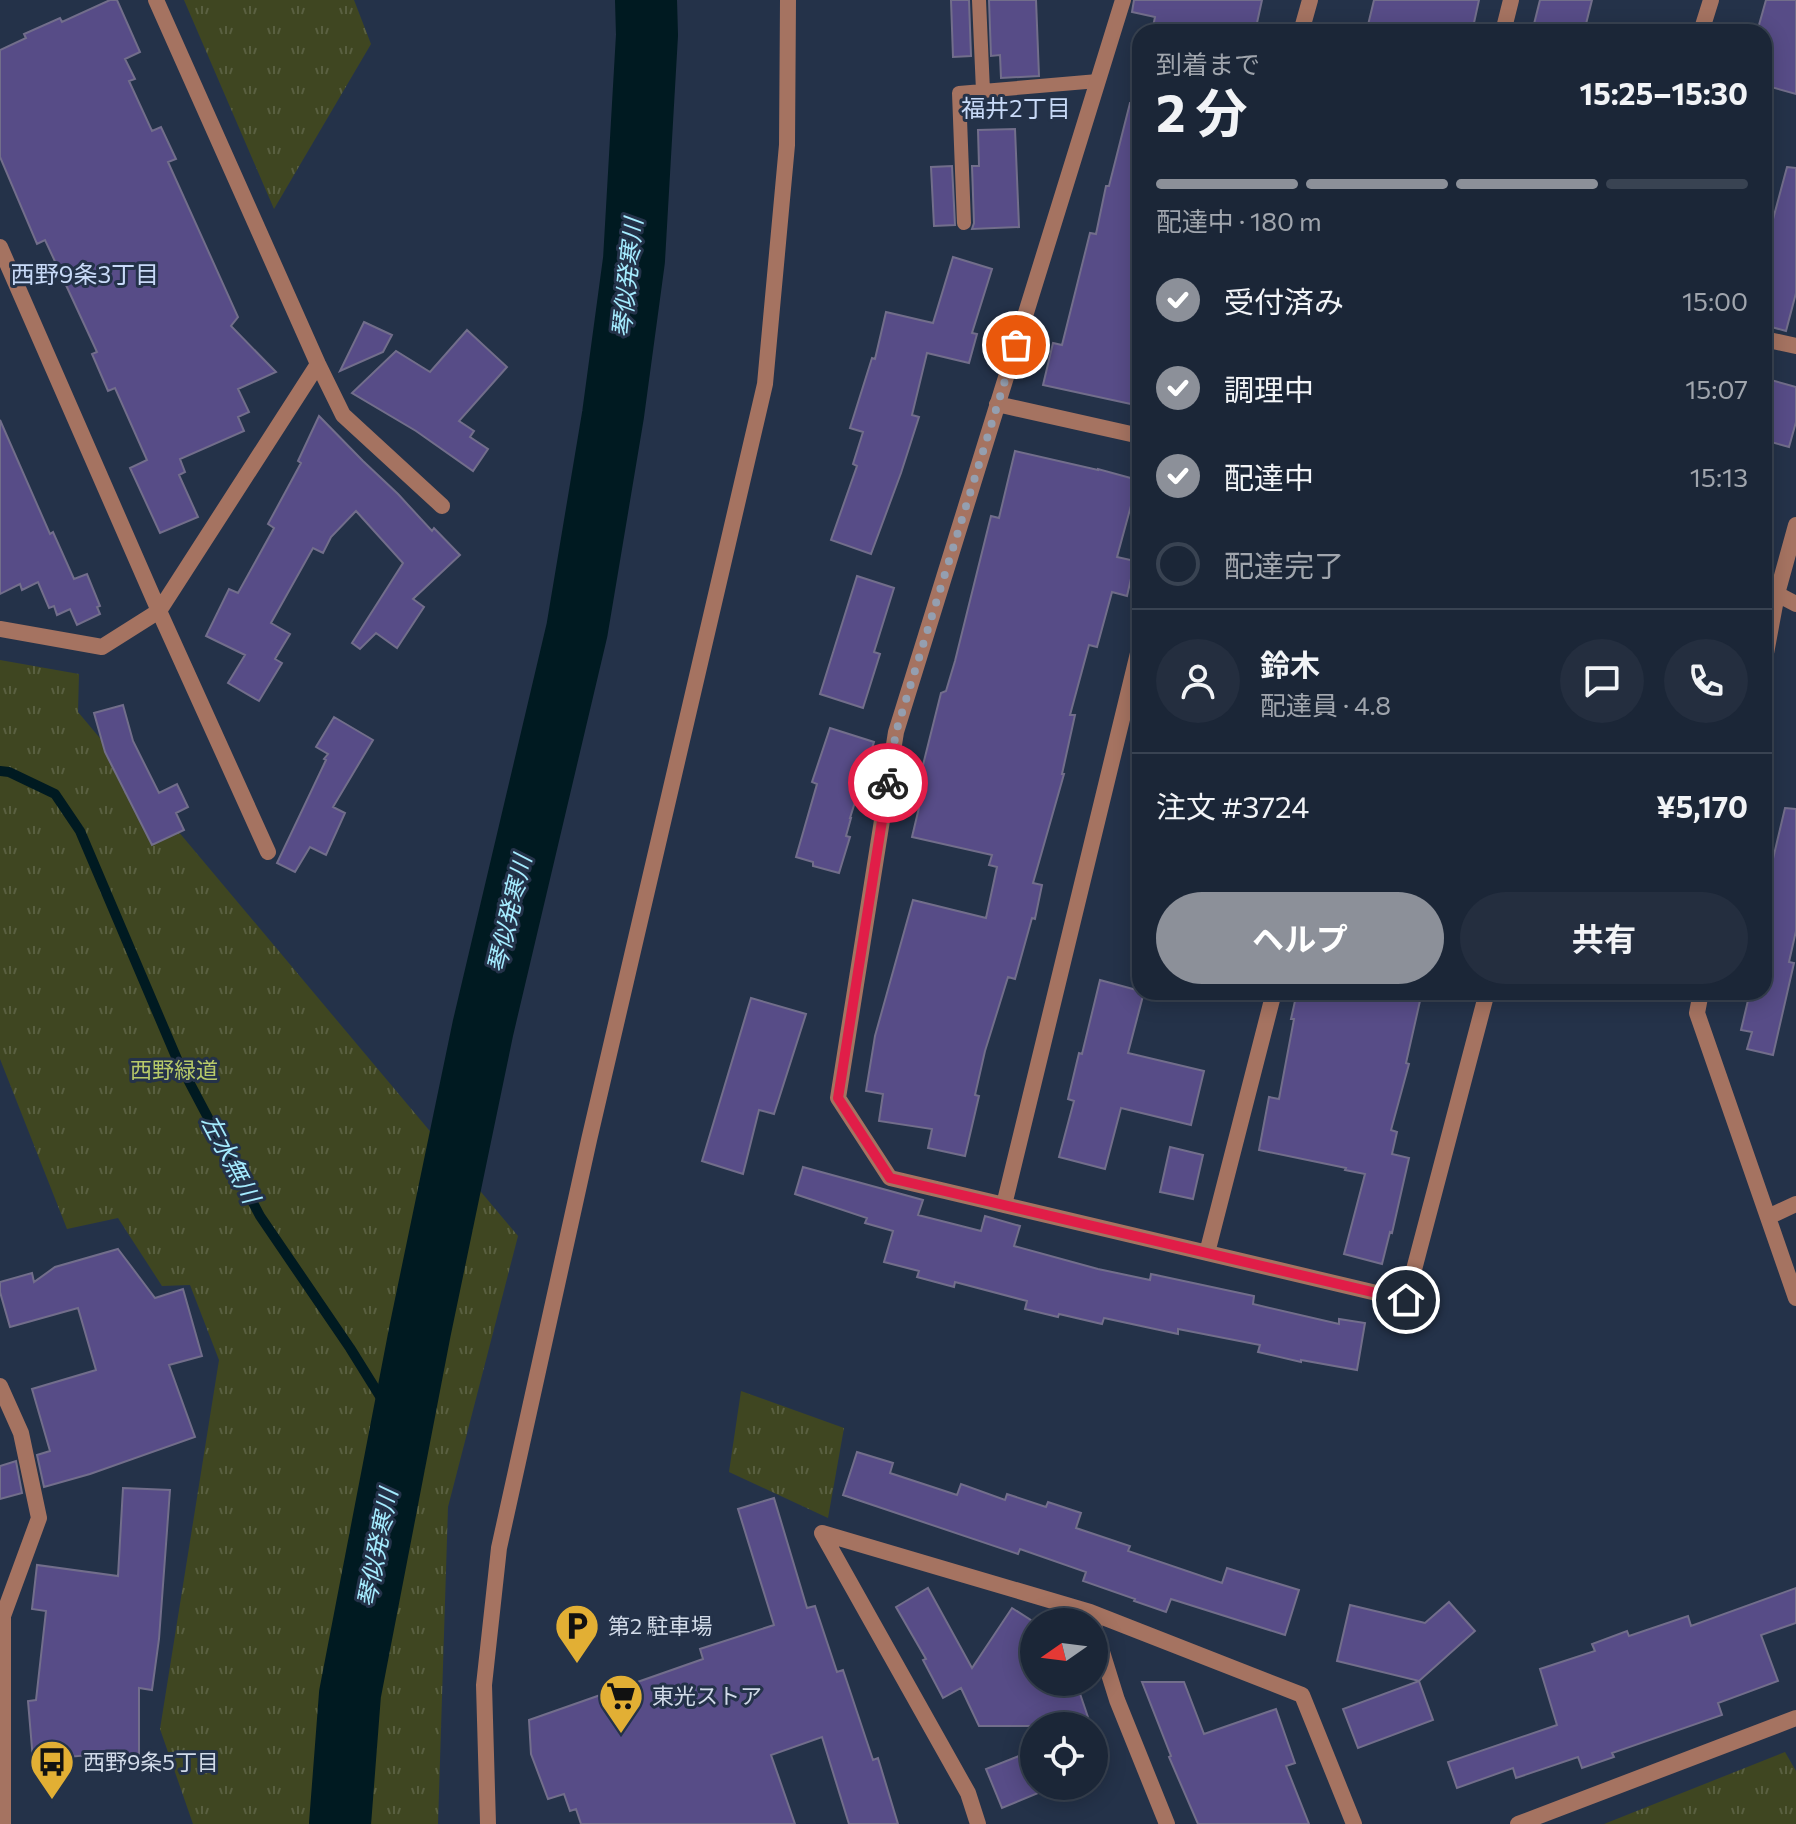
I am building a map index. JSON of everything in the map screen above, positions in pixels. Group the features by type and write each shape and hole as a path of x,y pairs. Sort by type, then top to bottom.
{"street":[{"path":"156,0 343,415 442,506"},
{"path":"488,1824 484,1685 499,1548 589,1140 765,384 787,145 788,0"},
{"path":"1123,0 896,732 838,1098 890,1178 1406,1300 1485,1000"},
{"path":"1303,24 1310,0"},
{"path":"1505,24 1511,0"},
{"path":"1704,24 1711,0"},
{"path":"0,247 268,852"},
{"path":"1772,341 1796,346"},
{"path":"0,629 102,647 159,611 318,364"},
{"path":"997,404 1132,434"},
{"path":"1772,590 1796,525"},
{"path":"1772,593 1796,604"},
{"path":"1004,1205 1132,679"},
{"path":"1207,1253 1272,1000"},
{"path":"1699,1000 1697,1013 1796,1298"},
{"path":"1768,1217 1796,1204"},
{"path":"0,1386 21,1433 39,1518 3,1616 3,1824"},
{"path":"978,1824 968,1793 822,1533 1055,1608"},
{"path":"1108,1626 1302,1695 1354,1824"},
{"path":"1108,1671 1167,1824"},
{"path":"1518,1824 1796,1718"}],"lane":[{"path":"979,0 983,91"},
{"path":"964,223 959,93 1098,81"}],"green space":[{"path":"184,0 354,0 371,44 274,209"},
{"name":"西野緑道","path":"0,660 79,674 78,712 518,1236 448,1507 438,1824 193,1824 160,1729 219,1360 190,1285 162,1286 118,1218 67,1229 0,1059"},
{"path":"741,1391 844,1428 828,1518 729,1472"},
{"path":"1785,1752 1796,1771 1796,1824 1604,1824"}],"building":[{"path":"110,0 117,0 140,52 125,59 135,79 129,81 152,131 161,127 176,159 168,162 238,317 231,326 276,372 238,389 249,412 238,417 244,431 180,459 185,472 179,475 198,517 160,533 130,468 147,460 115,388 108,391 92,354 97,352 45,240 37,244 0,157 0,50 26,38 24,34 60,18 62,22"},
{"path":"951,0 969,0 971,56 953,57"},
{"path":"989,0 1036,0 1039,76 1001,78 1000,55 991,56"},
{"path":"1134,0 1262,0 1257,24 1154,24 1155,17 1132,12"},
{"path":"1374,0 1479,0 1474,24 1368,24"},
{"path":"1540,0 1592,0 1586,24 1534,24"},
{"path":"1766,0 1796,0 1796,94 1772,87 1772,24 1759,24"},
{"path":"1132,103 1132,404 1043,385 1053,343 1062,345 1090,233 1096,234 1106,186 1109,186"},
{"path":"1015,129 1019,227 972,229 972,166 979,166 978,130"},
{"path":"952,166 955,225 934,226 931,167"},
{"path":"1787,167 1796,168 1796,293 1786,331 1772,327 1772,223"},
{"path":"953,257 992,269 972,333 977,334 969,363 927,353 912,415 919,417 871,554 831,540 857,466 853,464 863,432 850,428 872,358 875,359 886,312 933,323"},
{"path":"364,322 392,335 383,352 340,371"},
{"path":"467,330 507,367 459,421 474,431 470,437 488,449 473,471 416,431 352,393 396,351 430,372"},
{"path":"1772,380 1796,387 1796,422 1789,447 1772,442"},
{"path":"319,416 432,531 434,528 460,555 413,599 424,607 397,648 376,633 360,649 352,643 403,563 356,511 331,537 323,553 313,548 271,623 290,634 275,659 282,663 259,701 228,683 245,655 206,636 229,589 238,593 274,528 268,524 301,463 298,461"},
{"path":"0,420 50,534 53,532 74,579 87,574 100,606 97,607 100,614 77,625 70,609 57,615 54,606 49,608 38,582 22,590 20,584 0,594"},
{"path":"1015,451 1132,478 1132,502 1117,557 1132,560 1127,596 1112,592 1097,647 1089,645 1070,715 1075,715 1064,774 1033,883 1042,885 1035,919 1032,918 1015,979 1008,977 985,1051 975,1095 979,1096 965,1156 928,1148 932,1129 879,1121 883,1094 866,1091 875,1036 913,900 986,918 997,867 989,865 992,855 912,837 926,778 920,777 941,693 946,691 955,661 991,516 999,518"},
{"path":"857,576 894,588 874,652 880,654 863,708 820,694"},
{"path":"123,705 133,741 159,793 177,784 188,807 176,813 184,830 152,845 105,752 94,713"},
{"path":"334,717 373,740 333,807 345,813 326,855 310,847 295,872 277,863 326,760 328,754 316,747"},
{"path":"830,728 874,742 850,818 846,836 850,837 839,873 813,866 813,862 796,857 817,784 812,782"},
{"path":"1785,808 1796,809 1796,931 1789,962 1794,963 1773,1055 1747,1049 1752,1032 1741,1030 1748,1000 1772,1000 1772,863"},
{"path":"1100,980 1132,989 1132,1000 1142,1000 1128,1053 1204,1071 1191,1125 1121,1108 1105,1169 1059,1157 1074,1101 1068,1099 1079,1053 1082,1054"},
{"path":"751,998 806,1014 774,1114 759,1110 743,1174 702,1161"},
{"path":"1295,1000 1420,1000 1406,1063 1409,1064 1391,1130 1397,1132 1392,1154 1409,1158 1382,1264 1344,1254 1365,1174 1259,1150 1269,1097 1279,1099 1294,1019 1291,1019"},
{"path":"1170,1147 1203,1155 1193,1199 1160,1192"},
{"path":"803,1167 923,1200 918,1215 981,1231 985,1216 1020,1226 1014,1246 1150,1280 1151,1274 1254,1296 1253,1304 1339,1324 1339,1319 1365,1323 1357,1370 1301,1362 1258,1352 1260,1345 1178,1329 1178,1334 1104,1318 1102,1324 1059,1314 1058,1317 1025,1309 1027,1301 955,1282 954,1287 917,1277 919,1271 884,1262 893,1231 865,1223 867,1218 795,1194"},
{"path":"118,1249 155,1298 183,1289 202,1356 169,1365 195,1437 44,1487 37,1455 50,1451 32,1389 96,1370 78,1308 10,1327 0,1282 32,1273 34,1282 55,1267"},
{"path":"857,1452 893,1463 890,1473 957,1495 961,1484 1005,1500 1007,1494 1046,1507 1048,1502 1081,1513 1076,1528 1130,1546 1128,1551 1222,1583 1227,1568 1299,1590 1285,1635 1171,1599 1166,1612 1083,1581 1086,1572 1020,1549 1018,1554 843,1495"},
{"path":"16,1461 22,1493 0,1499 0,1466"},
{"path":"123,1488 170,1490 159,1639 152,1690 139,1688 139,1765 101,1765 101,1754 33,1760 28,1701 36,1700 46,1611 32,1609 37,1565 118,1576"},
{"path":"774,1498 807,1608 815,1606 837,1672 843,1670 873,1760 878,1758 898,1824 849,1824 822,1737 771,1755 795,1824 581,1824 576,1809 570,1811 564,1794 548,1799 531,1754 529,1720 703,1659 700,1649 774,1625 738,1509"},
{"path":"928,1588 972,1668 1012,1608 1020,1613 1020,1696 1081,1696 1086,1712 1020,1712 1020,1726 979,1726 961,1688 943,1698 923,1660 926,1659 896,1607"},
{"path":"1796,1588 1796,1623 1761,1635 1778,1681 1718,1703 1722,1715 1612,1753 1614,1757 1582,1768 1578,1757 1516,1778 1513,1768 1457,1788 1448,1762 1557,1725 1540,1669 1595,1651 1592,1644 1627,1631 1629,1636 1688,1616 1691,1626"},
{"path":"1449,1602 1475,1631 1419,1681 1337,1661 1350,1605 1425,1623"},
{"path":"1419,1681 1433,1720 1358,1748 1343,1709"},
{"path":"1142,1682 1184,1682 1204,1734 1276,1709 1295,1763 1286,1766 1309,1824 1198,1824"},
{"path":"1020,1756 1021,1800 1002,1808 986,1769"}],"waterway":[{"name":"琴似発寒川","path":"340,1824 350,1694 420,1331 483,1028 577,630 613,415 634,260 647,35 646,0"},
{"name":"左水無川","path":"0,771 9,772 55,794 80,831 177,1059 260,1216 350,1348 401,1430"}],"way so far":[{"path":"888,783 896,732 1016,345"}],"place":[{"name":"第2 駐車場","path":"577,1665"},
{"name":"東光ストア","path":"621,1735"},
{"name":"西野9条5丁目","path":"52,1801"}],"district":[{"name":"福井2丁目","path":"1016,109"},
{"name":"西野9条3丁目","path":"85,275"}],"route":[{"path":"888,783 838,1098 890,1178 1406,1300"}]}
